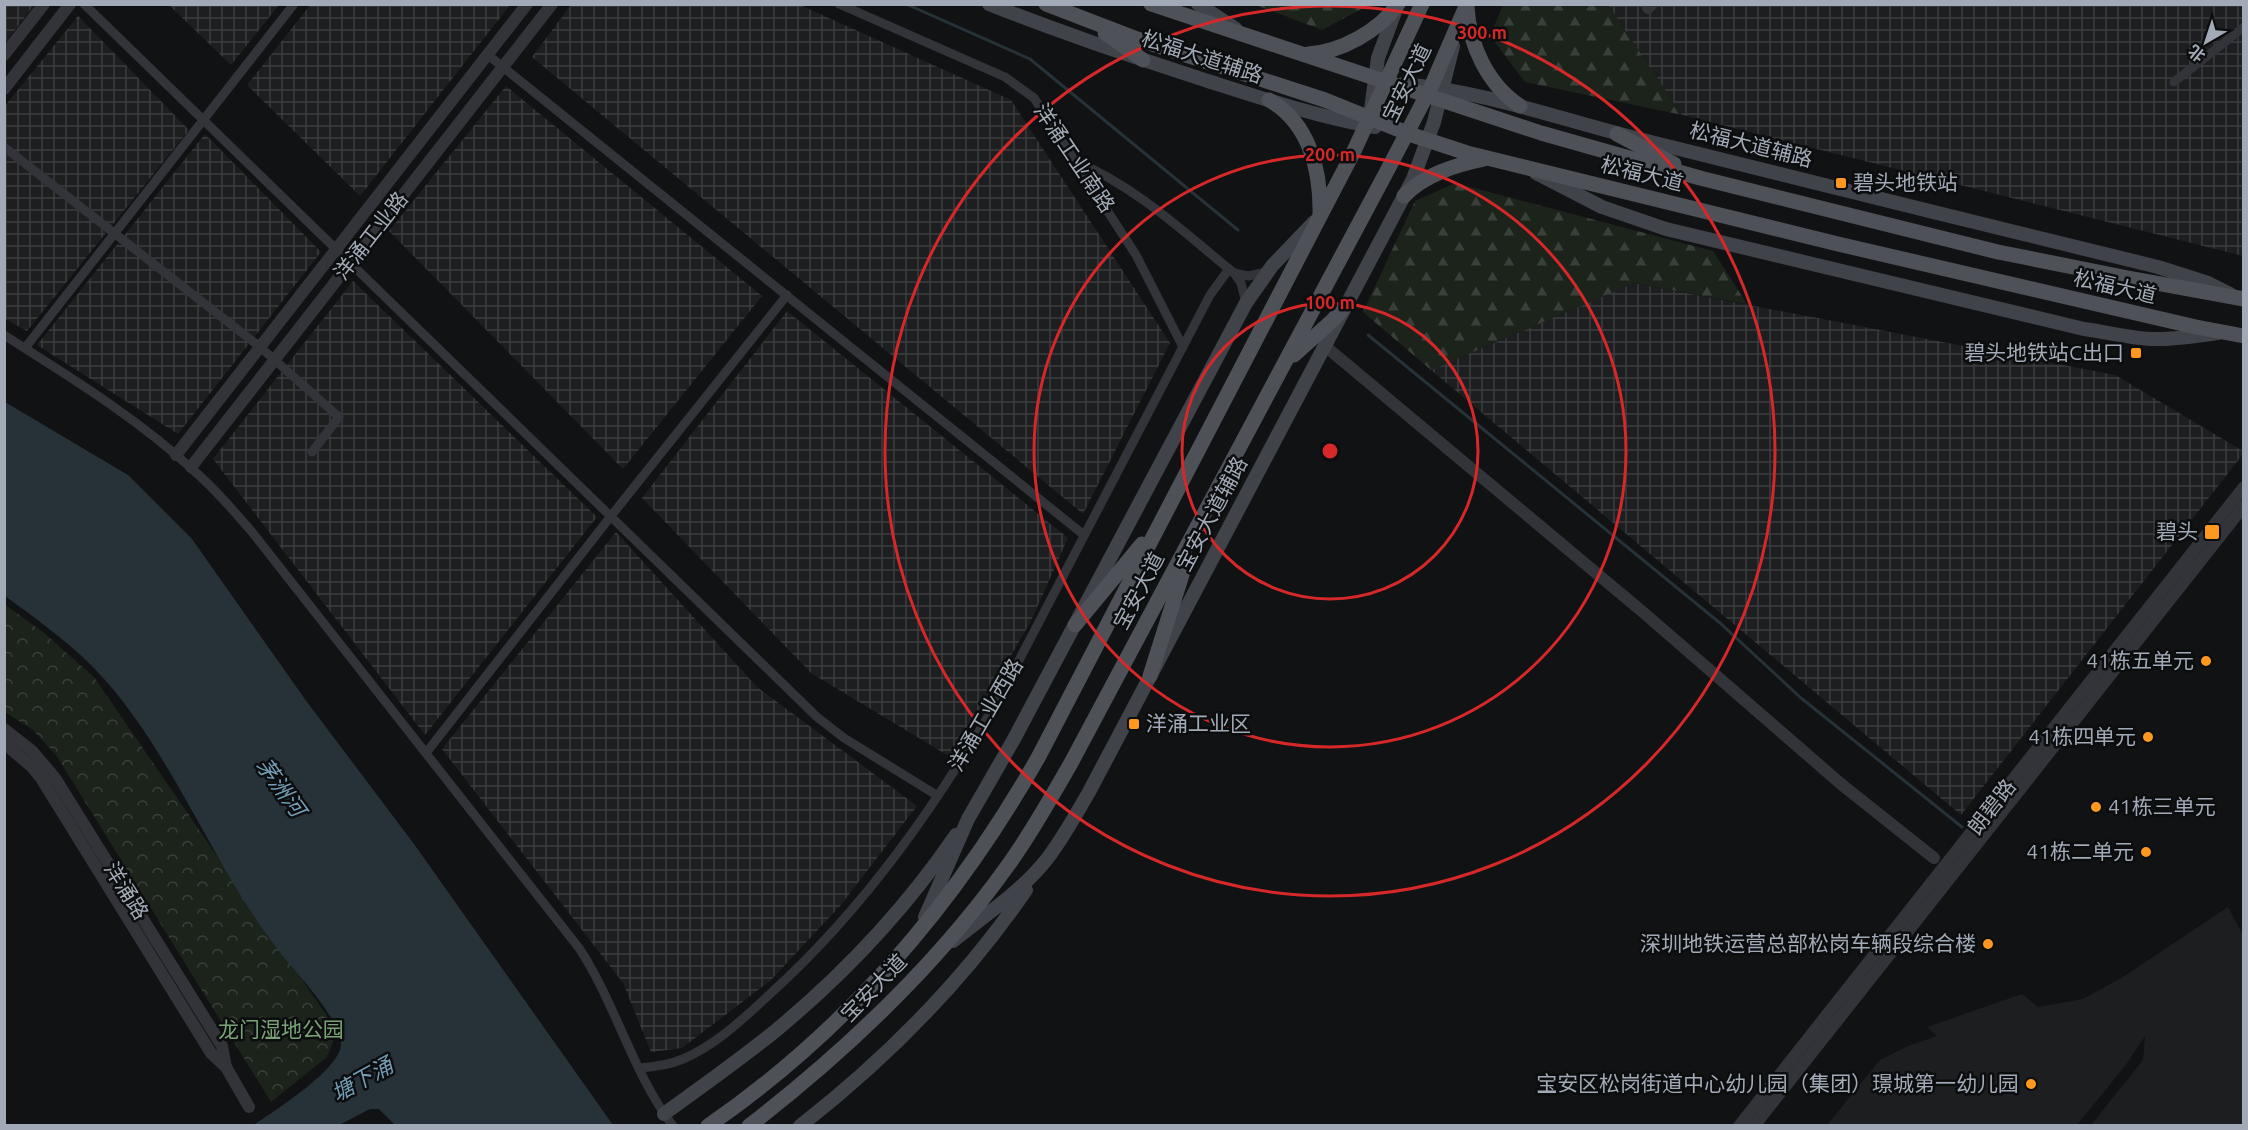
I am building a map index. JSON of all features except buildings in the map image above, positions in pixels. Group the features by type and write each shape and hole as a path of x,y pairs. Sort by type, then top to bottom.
{"main road":[{"name":"松福大道辅路","path":"989,4 1143,60 1318,116 1368,122"},
{"name":"松福大道","path":"1046,4 1137,39 1325,100 1368,122 1488,158 1838,244 2244,336"},
{"name":"松福大道","path":"1151,4 1381,80 1435,93 1541,133 1700,178 1998,252 2127,279 2242,299"},
{"name":"松福大道辅路","path":"1198,4 1248,36"},
{"path":"1304,54 1330,50 1363,35 1382,22 1398,4"},
{"path":"1381,80 1381,47 1398,4"},
{"name":"宝安大道","path":"708,1125 744,1100 796,1058 843,1015 915,938 973,862 1026,778 1169,507 1368,122 1381,80 1422,4"},
{"path":"1467,4 1472,37 1486,70 1502,92 1520,106"},
{"name":"宝安大道","path":"749,1125 846,1047 898,995 993,885 1034,826 1071,763 1407,133 1435,93 1467,4"},
{"path":"1082,18 1143,60"},
{"name":"松福大道辅路","path":"1435,93 1520,106 1617,134 2158,267 2208,284 2242,299"},
{"name":"宝安大道辅路","path":"922,969 952,942 1010,897 1047,859 1089,792 1404,196 1428,141 1435,93"},
{"path":"664,1114 772,1034 844,967 920,882 977,803 1014,739 1246,303 1267,272 1320,216 1319,186 1307,141 1293,121 1269,100"},
{"path":"1617,134 1700,178"},
{"path":"1404,196 1433,176 1463,164 1488,158"},
{"path":"1526,167 1602,207 1666,229 1870,279 2149,339 2184,338 2223,333"},
{"path":"1280,371 1297,351 1333,320 1346,305"},
{"path":"1075,625 1148,537 1169,507"},
{"path":"1150,676 1201,520"},
{"path":"915,938 977,803"},
{"path":"803,1124 882,1055 952,986 1000,926 1047,859"}],"street":[{"path":"4,55 44,4"},
{"path":"4,89 70,4"},
{"path":"84,4 825,724 938,796"},
{"path":"25,348 294,4"},
{"name":"洋涌工业路","path":"176,455 527,4"},
{"name":"洋涌工业路","path":"191,467 552,4"},
{"name":"洋涌工业南路","path":"839,4 1005,77 1020,86 1040,105 1136,255 1183,346"},
{"path":"2174,82 2244,27"},
{"path":"488,55 1084,535"},
{"path":"4,147 275,359 339,417 312,452"},
{"path":"1077,162 1128,188 1231,271 1244,290 1246,303"},
{"path":"1231,271 1255,275 1267,272"},
{"name":"洋涌工业西路","path":"639,1068 674,1063 694,1054 722,1035 767,998 854,909 921,822 1004,689 1210,295 1231,271"},
{"path":"426,753 787,295"},
{"path":"4,335 96,395 176,455 191,467 252,532 579,948 595,973 639,1068 664,1114 673,1125"},
{"path":"1325,346 1644,613 1841,784 1934,858"},
{"name":"朗碧路","path":"1739,1125 2244,487"},
{"name":"朗碧路","path":"1754,1125 2244,506"},
{"name":"洋涌路","path":"4,729 36,755 55,778 222,1046 226,1067"},
{"name":"洋涌路","path":"4,743 32,767 41,778 212,1053 226,1067 249,1107"}],"shaded area":[{"path":"311,4 510,5 360,196 247,85"},
{"path":"4,5 34,5 5,43"},
{"path":"169,5 279,5 231,65"},
{"path":"571,5 800,5 1011,100 1170,343 1083,514 532,57"},
{"path":"1608,5 2243,5 2243,256 1682,115"},
{"path":"78,16 189,130 27,331 5,319 4,107"},
{"path":"506,86 762,296 623,469 389,231"},
{"path":"205,134 321,252 178,434 37,345"},
{"path":"353,281 597,517 425,735 213,459"},
{"path":"1634,283 2115,375 2243,451 2243,454 1961,815 1431,370"},
{"path":"787,311 1068,538 1031,621 952,758 811,673 642,498"},
{"path":"616,532 757,687 917,806 840,906 770,981 682,1048 651,1052 623,983 442,749"},
{"path":"2228,907 2243,935 2244,1111 2241,1125 2091,1125 2143,1060 2145,1036 2125,1066 2077,1125 1827,1125 1880,1060 1908,1046 1937,1036 1927,1027 2022,994 2038,1007 2083,999 2123,977"}],"green space":[{"path":"1256,5 1369,5 1322,30"},
{"path":"1503,5 1608,5 1682,115 1525,82 1490,36"},
{"path":"1455,183 1713,251 1747,304 1634,283 1431,370 1363,312 1415,201"},
{"name":"龙门湿地公园","path":"4,604 43,632 94,677 327,1016 335,1037 327,1057 271,1102 56,755 33,730 5,712"}],"water":[{"path":"5,402 128,475 192,539 307,702 414,844 613,1125 395,1125 379,1109 370,1109 339,1125 254,1125 319,1077 338,1054 341,1044 339,1034 326,1009 254,917 168,769 121,699 93,667 72,648 5,596"}],"waterway":[{"path":"906,4 1030,59 1238,230"},
{"path":"1368,335 1720,623 1801,698 1962,827"}],"place":[{"name":"碧头地铁站","path":"1841,183"},
{"name":"碧头地铁站C出口","path":"2136,353"},
{"name":"碧头","path":"2212,532"},
{"name":"41栋五单元","path":"2206,661"},
{"name":"洋涌工业区","path":"1134,724"},
{"name":"41栋四单元","path":"2148,737"},
{"name":"41栋三单元","path":"2096,807"},
{"name":"41栋二单元","path":"2146,852"},
{"name":"深圳地铁运营总部松岗车辆段综合楼","path":"1988,944"},
{"name":"宝安区松岗街道中心幼儿园（集团）璟城第一幼儿园","path":"2031,1084"}],"water label":[{"name":"茅洲河","path":"281,787"},
{"name":"塘下涌","path":"362,1079"}]}
